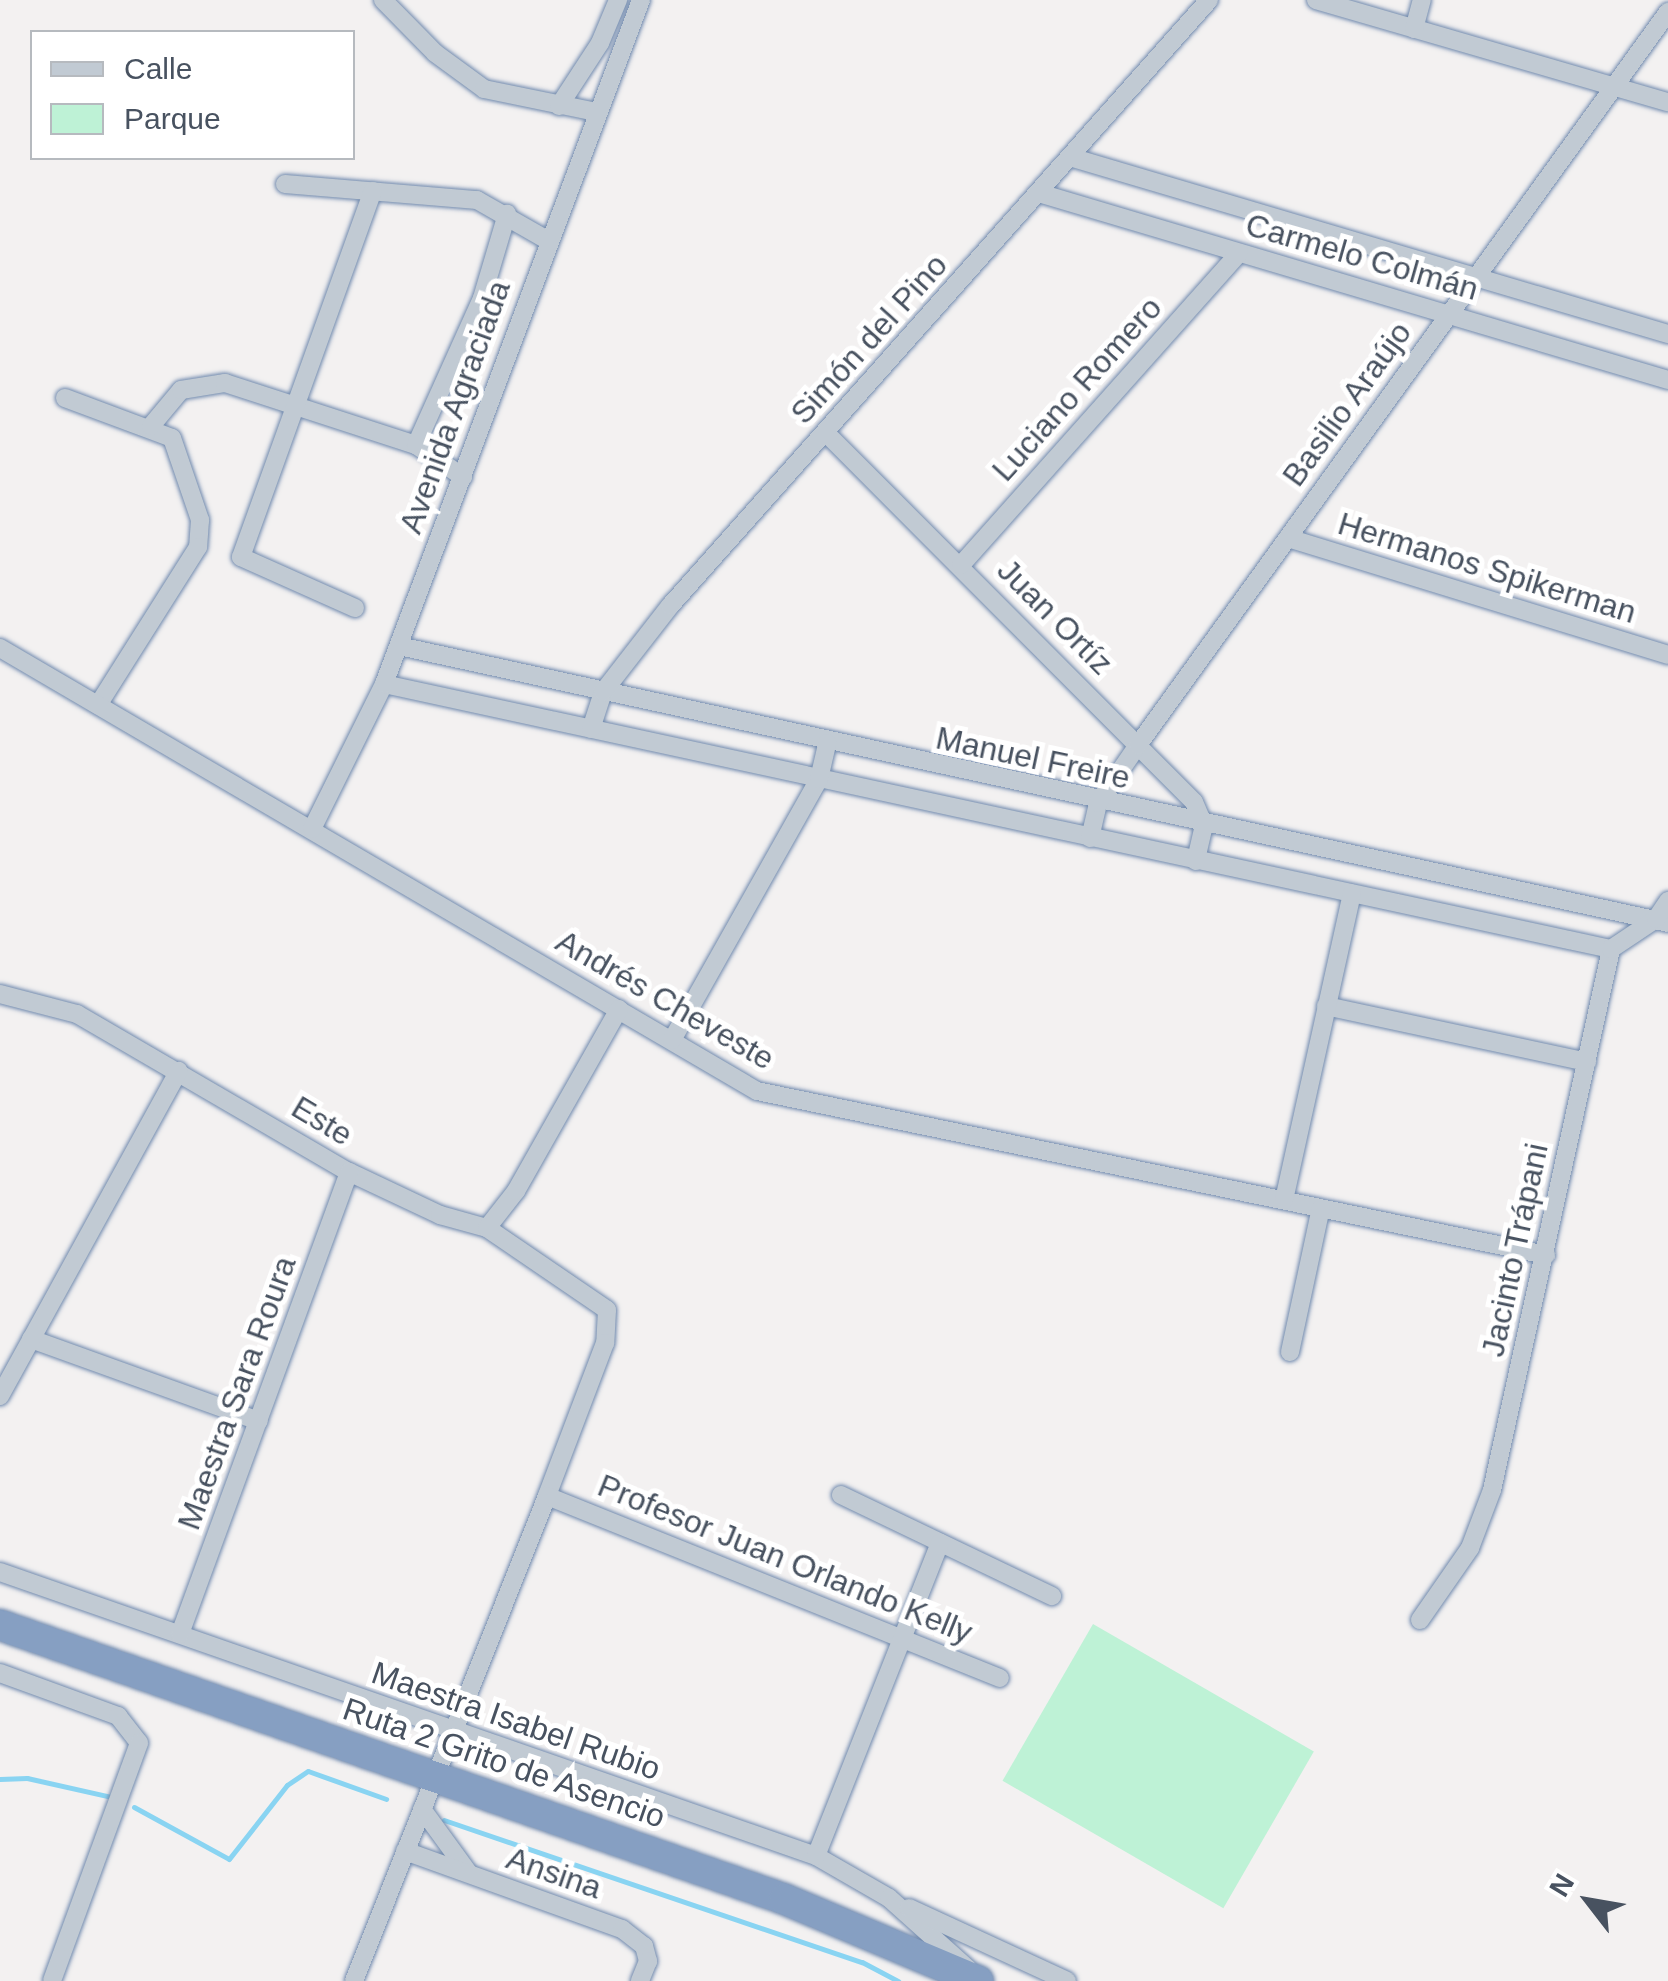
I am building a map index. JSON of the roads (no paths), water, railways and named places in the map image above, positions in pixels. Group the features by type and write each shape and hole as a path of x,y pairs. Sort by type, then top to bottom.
{"highway":[{"name":"Ruta 2 Grito de Asencio","path":"0,1626 784,1898 979,1981"}],"street":[{"path":"382,0 435,53 484,89 596,112"},
{"path":"559,106 600,44 618,0"},
{"name":"Avenida Agraciada","path":"312,829 384,684 463,477 546,240 641,0"},
{"name":"Simón del Pino","path":"591,729 603,692 826,432 1209,0"},
{"path":"1316,0 1668,102"},
{"path":"1414,29 1422,0"},
{"name":"Basilio Araújo","path":"1090,838 1098,803 1138,745 1668,12"},
{"name":"Carmelo Colmán","path":"1070,157 1668,334"},
{"path":"285,184 466,197 507,214 546,240"},
{"path":"355,608 241,556 374,190"},
{"name":"Carmelo Colmán","path":"1039,193 1668,380"},
{"path":"416,446 482,298 507,214"},
{"name":"Luciano Romero","path":"960,564 1239,253"},
{"path":"151,426 165,403 202,383 225,384 416,446 463,477"},
{"path":"65,398 151,426 180,449 200,520 198,547 98,705"},
{"name":"Juan Ortíz","path":"826,432 1194,802 1204,825"},
{"name":"Hermanos Spikerman","path":"1288,538 1668,655"},
{"name":"Manuel Freire","path":"399,646 1098,803 1662,921"},
{"name":"Andrés Cheveste","path":"0,648 672,1040 740,1084 782,1099 1546,1254"},
{"name":"Manuel Freire","path":"384,684 1612,950"},
{"path":"672,1040 819,780 827,742"},
{"path":"1196,861 1204,825"},
{"path":"1284,1200 1352,893"},
{"path":"1612,950 1662,921 1668,901"},
{"name":"Jacinto Trápani","path":"1420,1620 1456,1573 1482,1520 1546,1254 1612,950"},
{"name":"Este","path":"0,994 77,1014 349,1172 440,1215 487,1228 607,1310 604,1344 548,1496"},
{"path":"1326,1006 1587,1062"},
{"path":"487,1228 516,1190 619,1009"},
{"path":"0,1396 178,1071"},
{"name":"Maestra Sara Roura","path":"180,1634 349,1172"},
{"path":"1290,1352 1321,1208"},
{"path":"31,1339 259,1421"},
{"path":"841,1494 1052,1596"},
{"path":"354,1981 548,1496"},
{"name":"Profesor Juan Orlando Kelly","path":"548,1496 1000,1678"},
{"path":"816,1856 940,1543"},
{"name":"Maestra Isabel Rubio","path":"0,1572 816,1856 896,1904 979,1981"},
{"path":"0,1674 108,1712 136,1735 136,1764 52,1981"},
{"path":"422,1809 472,1876"},
{"name":"Ansina","path":"405,1851 634,1936 648,1962 640,1981"},
{"path":"896,1904 1067,1981"}],"waterway":[{"path":"134,1807 229,1859 287,1785 308,1771 386,1799"},
{"path":"0,1779 27,1778 111,1797"},
{"path":"444,1820 862,1962 898,1981"}]}
